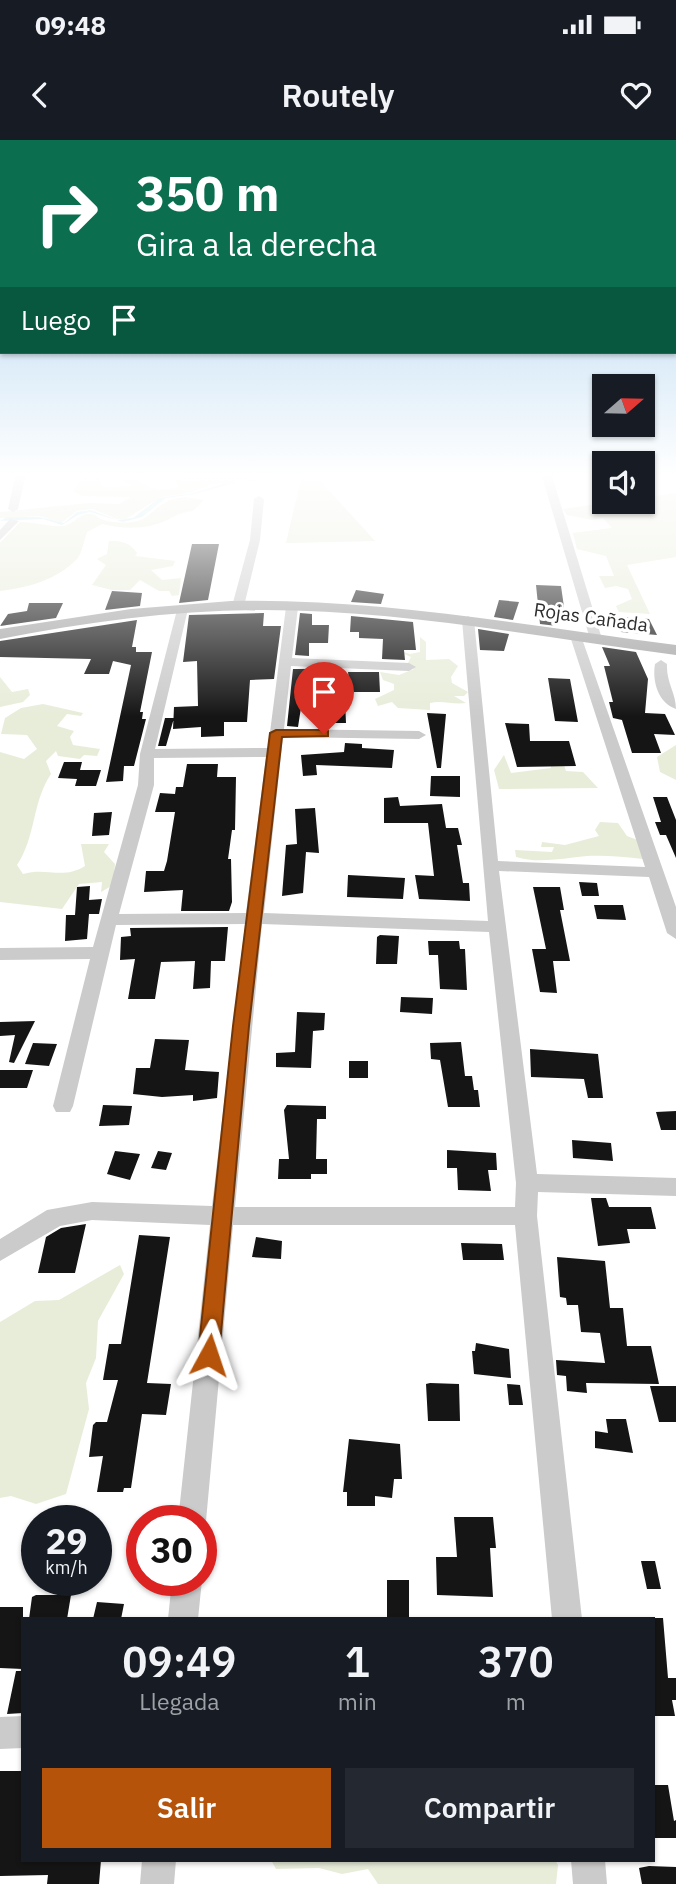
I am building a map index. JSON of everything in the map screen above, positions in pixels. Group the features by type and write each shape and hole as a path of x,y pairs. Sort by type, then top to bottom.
{"main road":[{"name":"Rojas Cañada","path":"0,634 121,614 239,606 292,607 468,620 676,650"}],"street":[{"path":"239,606 242,582 251,554"},
{"path":"571,554 596,639"},
{"path":"194,1505 222,1216 292,607"},
{"path":"63,1106 100,953 146,785 147,754 181,609"},
{"path":"468,620 491,866 527,1183 526,1216 566,1617"},
{"path":"576,636 676,933"},
{"path":"646,646 653,660 676,666"},
{"path":"285,662 409,667"},
{"path":"661,664 659,678 666,695 676,705"},
{"path":"147,754 419,735"},
{"path":"491,866 655,872"},
{"path":"109,920 255,918 498,927"},
{"path":"0,954 100,953"},
{"path":"527,1183 676,1187"},
{"path":"2,1247 55,1217 92,1211 222,1216 526,1216"},
{"path":"183,1617 185,1596"},
{"path":"0,1732 21,1732"},
{"path":"157,1884 159,1862"},
{"path":"588,1862 590,1884"}],"green space":[{"path":"0,554 80,554 69,567 51,578 0,591"},
{"path":"106,554 136,554 175,561 173,566 151,570 162,580 181,578 179,595 172,596 169,591 159,591 140,580 130,590 112,590 92,585 106,565 97,559"},
{"path":"599,554 676,554 676,557 627,565 650,614 619,612 616,606 632,599 628,589 616,586 605,588 599,576 614,576 606,556"},
{"path":"420,637 426,642 426,660 449,659 458,666 451,677 452,683 468,692 464,696 454,696 466,703 430,703 430,710 398,708 392,702 378,706 375,699 394,690 394,684 383,680 380,672 399,675 414,669 407,665 411,657 393,649 410,654 420,652"},
{"path":"0,677 12,692 28,689 30,695 23,702 0,707"},
{"path":"43,704 83,713 81,716 67,714 57,726 74,731 70,737 73,745 100,749 97,756 84,755 80,759 58,756 56,751 46,761 51,774 40,796 28,843 17,865 23,874 77,870 85,866 81,844 109,844 104,852 115,864 113,885 101,892 102,882 79,884 62,909 0,902 0,752 24,759 37,749 27,735 1,734 5,718 21,708"},
{"path":"676,745 676,780 660,772 657,757"},
{"path":"504,755 511,773 551,768 550,762 563,762 566,771 583,772 598,788 499,789 494,770"},
{"path":"600,822 618,823 627,836 643,842 643,859 594,856 542,860 516,857 515,850 552,852 554,847 541,847 542,842 565,845 599,836 595,830"},
{"path":"120,1265 124,1274 98,1321 96,1358 86,1383 89,1409 66,1494 36,1504 11,1496 0,1498 0,1322 35,1301 59,1300"},
{"path":"272,1862 556,1862 558,1865 556,1884 378,1884 368,1869 342,1874 319,1868 276,1869"}],"building":[{"path":"190,554 217,554 208,600 179,603"},
{"path":"536,585 561,586 565,614 555,614 557,626 540,624"},
{"path":"356,590 384,594 381,604 351,602"},
{"path":"112,591 142,593 140,606 105,610"},
{"path":"499,600 519,602 513,620 494,617"},
{"path":"29,603 63,603 56,618 0,626 8,614 27,611"},
{"path":"264,613 263,626 281,626 274,679 250,680 247,722 224,722 224,736 201,737 201,727 173,729 174,707 198,706 197,661 183,662 189,615"},
{"path":"300,613 312,614 312,625 329,625 328,643 309,643 309,656 295,655"},
{"path":"351,616 413,622 416,650 404,650 405,660 382,659 383,639 359,638 359,632 350,632"},
{"path":"616,616 649,619 657,635 621,632"},
{"path":"137,620 132,647 136,647 136,652 152,652 140,712 143,712 142,719 146,719 134,766 124,766 123,781 106,782 131,665 113,661 109,674 84,674 91,659 0,657 0,641"},
{"path":"478,629 509,634 504,651 480,650"},
{"path":"602,647 636,652 648,679 645,713 665,714 675,735 654,734 661,753 632,753 622,720 613,718 609,702 613,702 604,666 610,666"},
{"path":"293,669 309,669 309,700 302,701 298,727 287,726"},
{"path":"348,672 379,672 380,692 351,692 349,701 345,701 346,723 330,723 329,687 350,687"},
{"path":"548,678 570,679 578,722 555,721"},
{"path":"427,713 446,714 441,768 437,768"},
{"path":"165,718 174,718 166,746 158,746"},
{"path":"505,723 529,724 530,741 569,741 576,766 517,767"},
{"path":"345,743 362,744 362,748 394,750 392,768 316,765 317,775 303,776 301,755 344,752"},
{"path":"64,762 82,762 80,770 101,770 96,786 75,786 77,779 58,778"},
{"path":"187,764 218,764 217,777 236,777 235,830 232,830 228,859 231,859 232,902 229,911 181,911 183,890 144,892 146,871 164,871 175,812 155,812 160,793 175,794 176,787 183,787"},
{"path":"431,776 460,776 460,797 430,796"},
{"path":"398,797 400,806 442,804 446,828 458,828 462,845 457,845 463,883 469,883 470,901 419,899 415,875 434,876 428,823 384,823 384,798"},
{"path":"653,797 667,797 676,820 676,858 666,835 660,835 655,822 661,822"},
{"path":"315,808 319,853 306,852 303,893 282,896 286,845 297,844 295,809"},
{"path":"112,812 109,835 92,836 94,813"},
{"path":"348,875 405,878 403,899 347,897"},
{"path":"579,882 597,883 599,896 582,896"},
{"path":"90,886 89,900 102,899 99,914 89,914 87,939 65,941 66,915 75,915 77,887"},
{"path":"533,887 560,887 564,910 560,910 570,961 553,961 557,993 540,992 532,949 546,949"},
{"path":"594,905 623,905 626,920 597,919"},
{"path":"228,927 225,961 211,961 210,988 193,989 195,961 161,962 155,999 128,999 135,959 120,960 121,937 131,936 130,928"},
{"path":"399,936 397,964 376,964 377,937"},
{"path":"428,941 459,941 460,949 465,949 467,990 440,989 438,955 429,955"},
{"path":"401,997 433,998 432,1014 400,1012"},
{"path":"297,1012 325,1013 324,1030 313,1031 311,1068 276,1067 276,1053 295,1052"},
{"path":"35,1021 14,1063 9,1062 15,1035 0,1036 0,1022"},
{"path":"155,1039 189,1040 185,1070 219,1072 217,1098 193,1101 193,1095 162,1097 133,1094 136,1068 150,1068"},
{"path":"461,1042 465,1076 472,1076 474,1090 478,1090 480,1107 448,1107 440,1060 431,1059 430,1043"},
{"path":"33,1043 57,1044 49,1066 25,1064"},
{"path":"530,1049 598,1054 603,1098 588,1098 584,1079 531,1077"},
{"path":"349,1061 368,1061 368,1078 349,1078"},
{"path":"0,1070 33,1070 27,1088 0,1088"},
{"path":"103,1105 132,1106 129,1125 99,1126"},
{"path":"287,1105 326,1106 326,1119 317,1119 316,1159 327,1159 327,1174 311,1174 311,1179 278,1179 279,1159 289,1159 284,1110"},
{"path":"676,1111 676,1130 661,1130 656,1112"},
{"path":"572,1140 611,1143 613,1161 573,1158"},
{"path":"447,1150 496,1153 497,1170 488,1170 491,1191 458,1190 457,1168 447,1168"},
{"path":"115,1151 140,1154 130,1180 107,1174"},
{"path":"158,1151 172,1153 166,1170 151,1168"},
{"path":"591,1198 606,1198 609,1207 651,1207 656,1229 627,1229 630,1243 598,1246"},
{"path":"86,1224 75,1273 38,1273 46,1237 61,1228"},
{"path":"139,1235 170,1237 147,1383 171,1384 166,1415 142,1414 131,1488 124,1488 123,1492 97,1492 103,1456 89,1457 93,1425 96,1422 107,1422 118,1380 103,1380 109,1344 121,1344"},
{"path":"256,1237 282,1241 281,1259 252,1257"},
{"path":"461,1243 502,1244 504,1260 463,1260"},
{"path":"557,1257 605,1261 610,1308 623,1308 627,1346 651,1346 659,1384 586,1383 587,1393 567,1391 566,1376 557,1375 556,1360 605,1363 600,1333 581,1332 578,1305 567,1305 566,1298 560,1297"},
{"path":"476,1343 509,1349 511,1378 474,1374 472,1351 475,1351"},
{"path":"426,1384 459,1384 460,1421 428,1421"},
{"path":"507,1384 520,1385 523,1405 509,1405"},
{"path":"650,1386 676,1386 676,1422 659,1422"},
{"path":"606,1419 626,1419 633,1453 595,1448 595,1431 608,1433"},
{"path":"349,1439 400,1444 402,1479 394,1479 392,1498 375,1496 375,1506 347,1506 347,1492 343,1492"},
{"path":"454,1517 493,1517 496,1548 490,1548 493,1597 437,1595 436,1557 457,1557"},
{"path":"641,1561 655,1561 661,1589 647,1589"},
{"path":"387,1580 409,1580 409,1617 387,1617"},
{"path":"71,1596 67,1617 29,1617 32,1597"},
{"path":"97,1602 124,1604 121,1617 93,1617"},
{"path":"0,1607 23,1607 21,1669 0,1668"},
{"path":"655,1618 663,1618 668,1678 676,1678 676,1700 672,1700 675,1716 655,1716"},
{"path":"16,1671 21,1671 21,1713 7,1714"},
{"path":"0,1771 21,1771 21,1862 101,1862 99,1884 47,1884 48,1875 0,1876"},
{"path":"655,1785 668,1785 674,1821 676,1820 676,1838 655,1838"},
{"path":"676,1867 676,1884 642,1884 639,1868"}],"route":[{"path":"209,1355 241,1026 276,733 324,734"}]}
